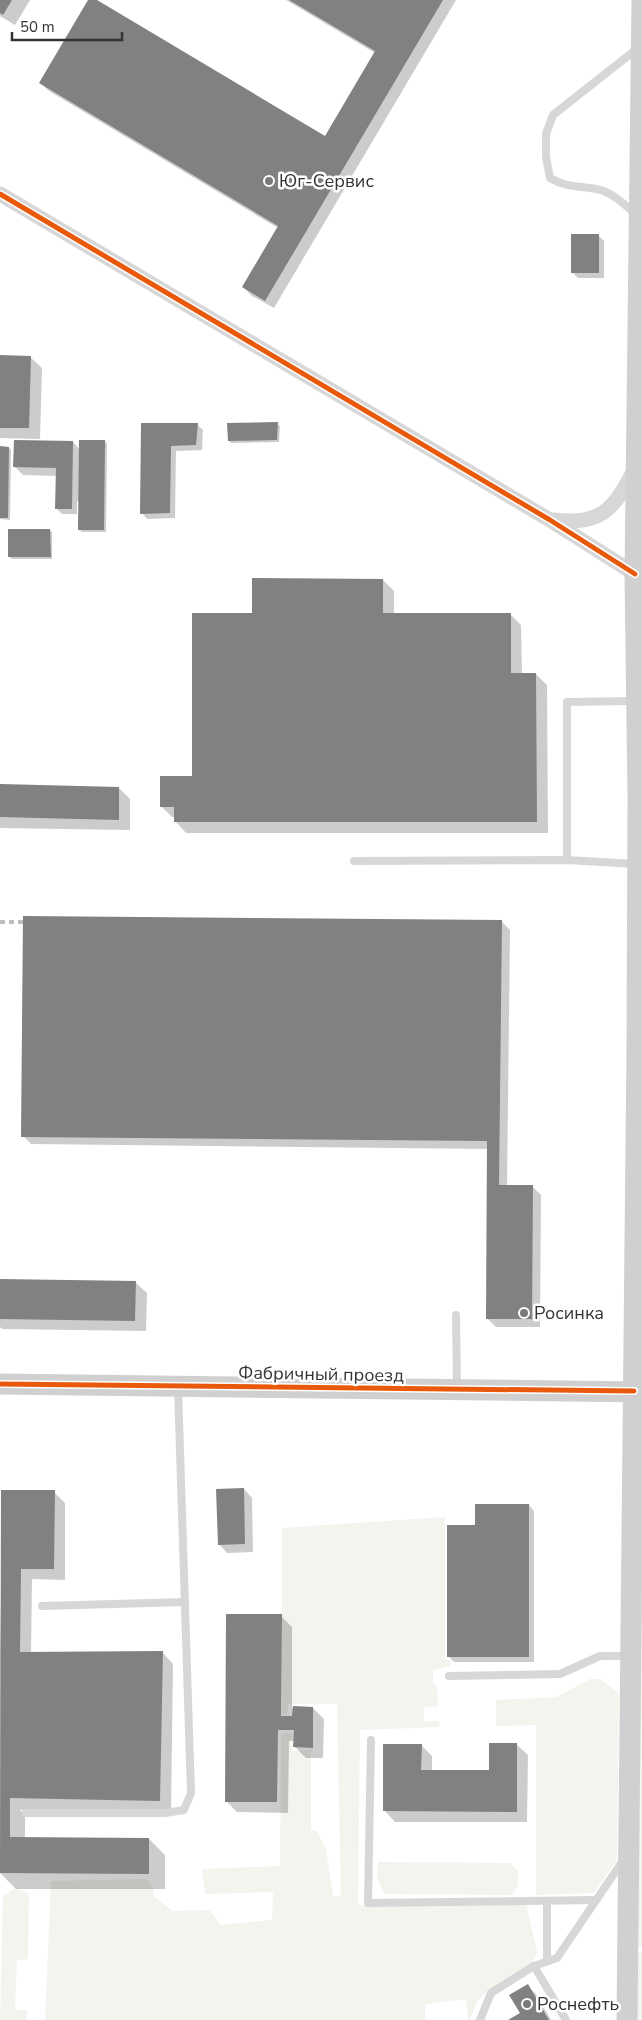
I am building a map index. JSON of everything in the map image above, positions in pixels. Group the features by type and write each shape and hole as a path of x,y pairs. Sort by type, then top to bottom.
{"main road":[{"path":"627,2020 630,1656 638,1392 637,864 640,794 636,701 635,574 641,217 642,0"},
{"name":"Фабричный проезд","path":"0,1384 638,1392"}],"street":[{"path":"0,194 550,520 635,574"},
{"path":"550,520 586,521 597,516 611,507 622,494 637,465"}],"lane":[{"path":"641,45 553,115 546,134 546,157 550,178 561,184 604,192 619,200 641,217"},
{"path":"567,860 566,702 636,701"},
{"path":"354,861 567,860 637,864"},
{"path":"456,1315 457,1390"},
{"path":"26,1813 165,1813 184,1810 191,1793 178,1386"},
{"path":"42,1606 185,1602"},
{"path":"449,1676 560,1674 600,1656 630,1656"},
{"path":"370,1740 368,1903 596,1900"},
{"path":"480,2020 491,1992 534,1966 557,1958 629,1852"},
{"path":"547,1900 547,1961"},
{"path":"534,1966 566,2020"}],"shaded area":[{"path":"642,1411 642,1945 636,1948"},
{"path":"445,1517 445,1660 451,1660 450,1666 433,1670 433,1684 437,1686 438,1706 424,1707 424,1721 439,1721 440,1727 360,1730 358,1905 526,1903 537,1951 529,1966 480,1998 470,2020 468,2020 466,1999 425,2004 425,2020 45,2020 51,1881 146,1879 153,1887 154,1896 172,1911 209,1910 221,1925 272,1920 273,1892 205,1894 202,1869 280,1866 281,1734 291,1733 292,1751 311,1750 311,1831 316,1830 326,1849 333,1896 341,1896 337,1704 288,1704 287,1715 282,1715 282,1528"},
{"path":"590,1679 601,1679 619,1694 617,1860 594,1893 536,1895 536,1725 496,1726 496,1700 557,1697"},
{"path":"378,1862 510,1863 518,1871 518,1885 511,1895 385,1894 377,1878"},
{"path":"14,1889 19,1889 29,1894 28,1959 17,1960 15,2010 27,2010 27,2020 0,2020 3,1896"},
{"path":"642,1951 642,2020 635,2020 636,1955"}],"building":[{"path":"0,0 12,0 3,15 0,13"},
{"name":"Юг-Сервис","path":"88,0 97,0 325,136 375,51 289,0 443,0 265,301 242,287 278,226 39,83"},
{"path":"571,234 599,234 599,273 571,273"},
{"path":"0,355 31,356 29,428 0,428"},
{"path":"278,422 277,440 228,441 227,423"},
{"path":"141,423 198,423 196,445 171,446 170,513 140,514"},
{"path":"14,440 73,441 72,509 55,509 56,468 13,467"},
{"path":"79,440 105,440 104,530 78,530"},
{"path":"0,446 9,447 8,518 0,518"},
{"path":"8,529 50,529 51,557 8,557"},
{"path":"252,578 383,579 383,613 511,613 511,673 536,673 537,822 174,822 174,807 160,807 160,776 192,776 192,613 252,613"},
{"path":"0,784 119,787 119,820 0,817"},
{"path":"23,916 502,920 499,1185 533,1185 532,1319 486,1319 487,1141 21,1137"},
{"path":"0,1279 136,1281 135,1321 0,1319"},
{"path":"244,1488 245,1544 218,1545 216,1489"},
{"path":"1,1490 55,1490 54,1569 21,1569 20,1652 163,1651 160,1801 10,1798 10,1837 149,1838 149,1874 0,1873"},
{"path":"475,1504 529,1504 529,1657 447,1657 447,1525 475,1525"},
{"path":"226,1614 282,1614 281,1716 292,1716 293,1706 313,1707 313,1748 293,1747 294,1730 278,1730 277,1802 225,1802"},
{"path":"489,1743 517,1743 517,1812 383,1811 383,1744 422,1744 421,1770 489,1770"},
{"name":"Роснефть","path":"528,1984 549,2020 508,2020 520,2013 509,1995"}],"railway":[{"path":"0,922 23,922"}],"cycle path":[{"path":"0,194 550,520 635,574"},
{"path":"0,1384 634,1391"}],"place":[{"name":"Юг-Сервис","path":"269,181"},
{"name":"Росинка","path":"524,1313"},
{"name":"Роснефть","path":"527,2004"}]}
